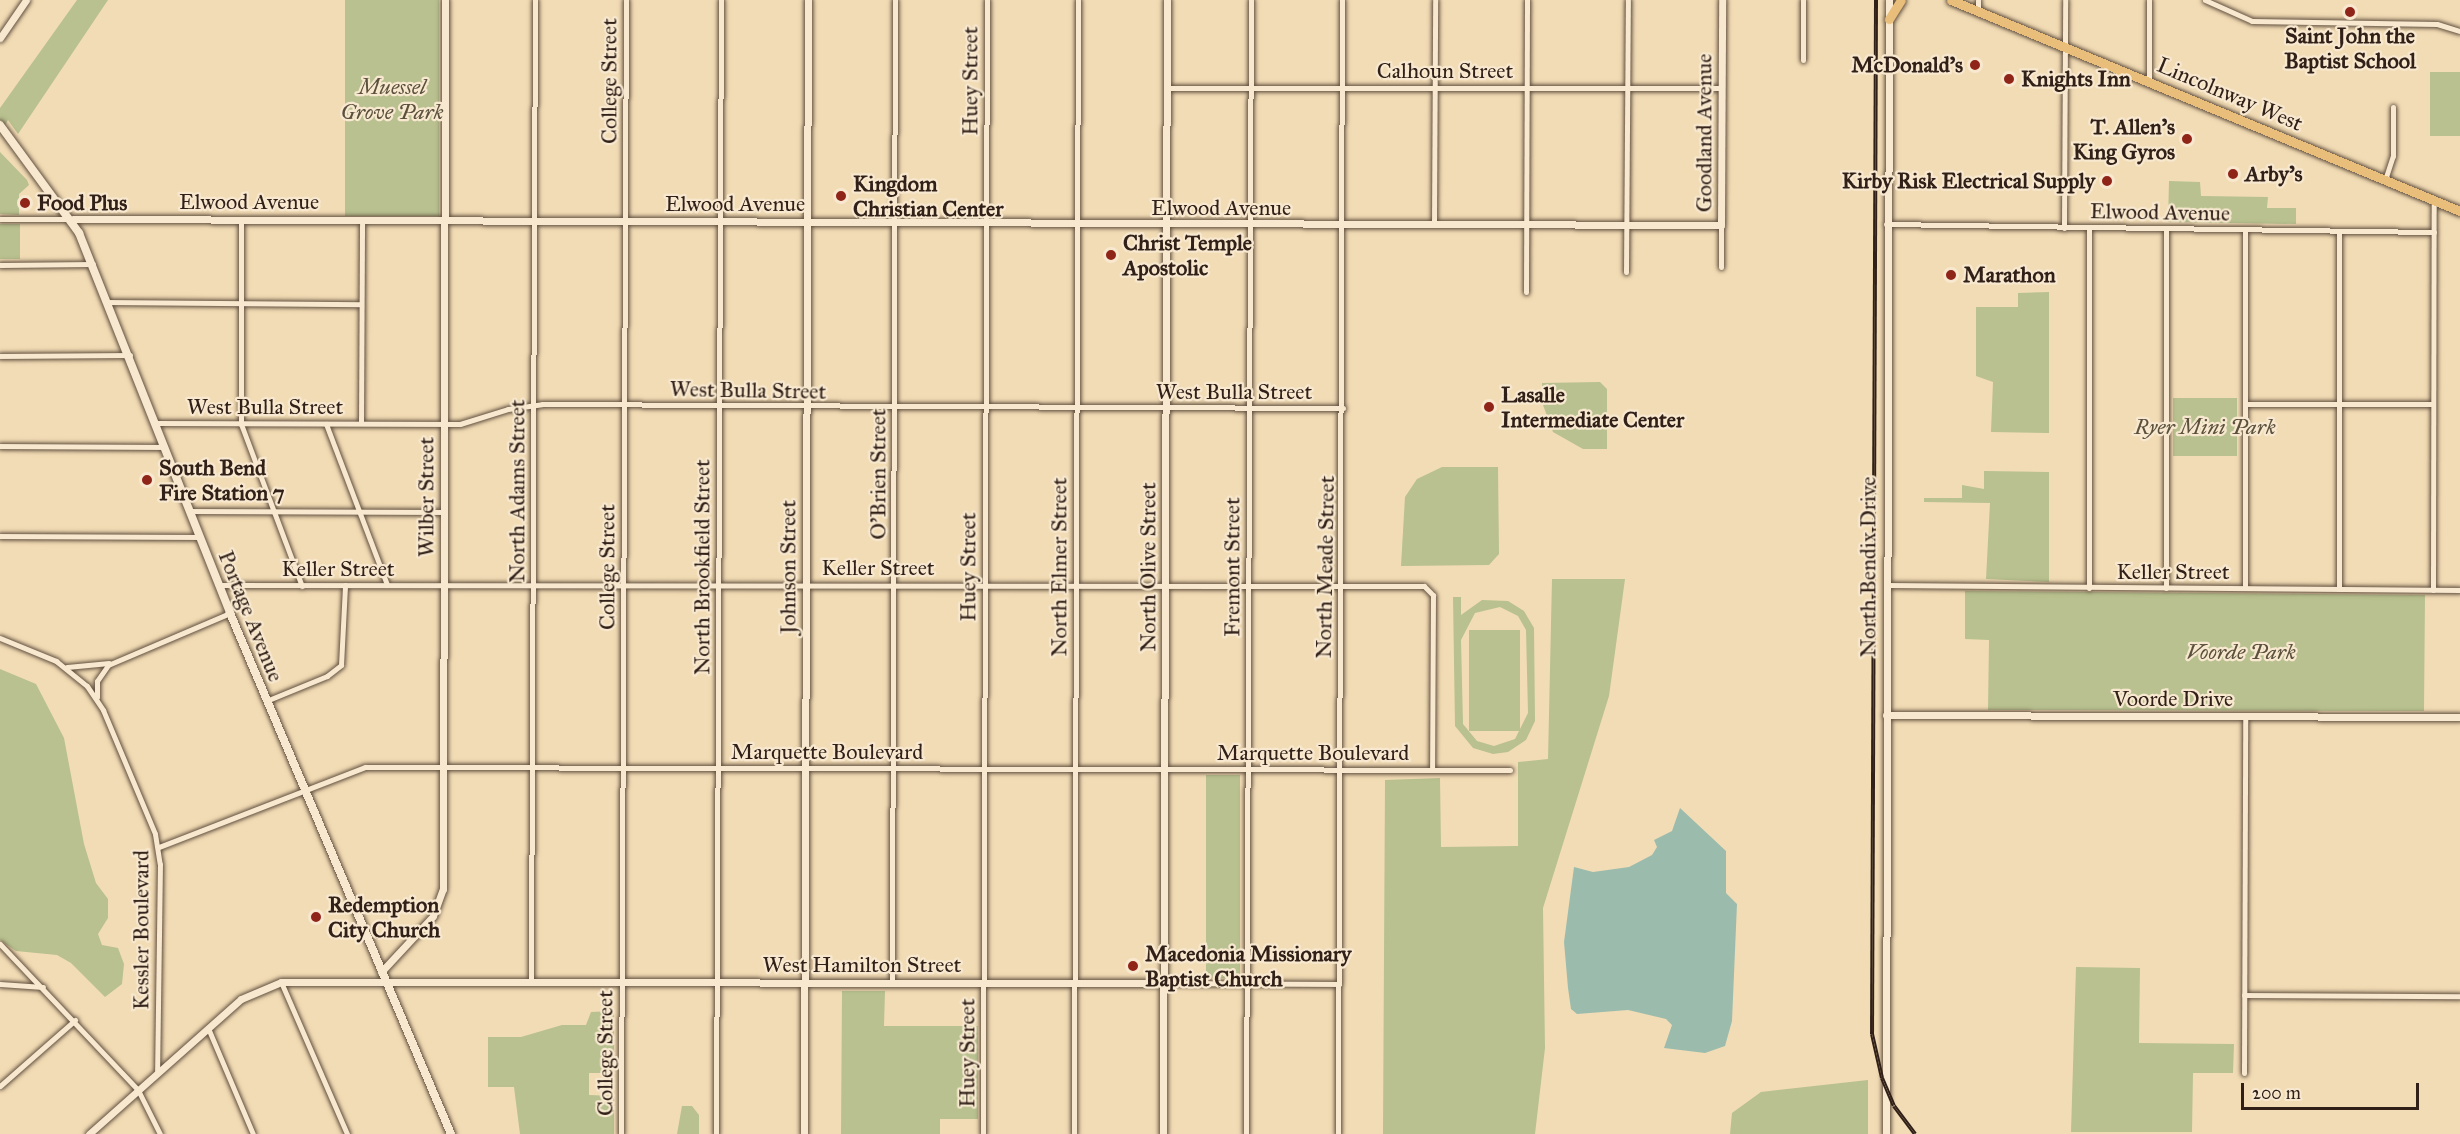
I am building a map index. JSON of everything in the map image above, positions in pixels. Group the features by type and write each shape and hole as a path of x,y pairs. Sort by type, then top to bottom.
{"main road":[{"path":"1889,19 1901,0"},
{"name":"Lincolnway West","path":"1951,0 2460,211"},
{"name":"Portage Avenue","path":"0,125 73,219 130,355 266,701 451,1134"}],"street":[{"path":"0,38 26,0"},
{"name":"Wilber Street","path":"381,972 440,902 445,424 445,0"},
{"name":"North Adams Street","path":"531,983 535,0"},
{"name":"College Street","path":"621,1134 626,0"},
{"name":"North Brookfield Street","path":"716,1134 721,0"},
{"name":"Johnson Street","path":"804,1134 808,0"},
{"name":"O'Brien Street","path":"892,983 896,0"},
{"name":"Huey Street","path":"983,1134 987,0"},
{"name":"North Elmer Street","path":"1074,1134 1078,0"},
{"name":"North Olive Street","path":"1163,1134 1167,0"},
{"name":"Fremont Street","path":"1246,1134 1251,0"},
{"name":"North Meade Street","path":"1338,1134 1343,408 1342,0"},
{"path":"1434,225 1435,0"},
{"path":"1526,292 1527,0"},
{"path":"1626,272 1628,0"},
{"name":"Goodland Avenue","path":"1721,267 1722,0"},
{"path":"1803,0 1803,60"},
{"name":"North Bendix Drive","path":"1886,1134 1886,224 1889,0"},
{"path":"1978,0 1978,11"},
{"path":"2064,228 2065,0"},
{"path":"2149,0 2149,82"},
{"path":"2205,0 2252,21 2437,24 2460,31"},
{"name":"Calhoun Street","path":"1167,88 1722,88"},
{"path":"2385,180 2393,156 2393,107"},
{"path":"2433,590 2434,200"},
{"name":"Elwood Avenue","path":"0,219 1167,226 1721,225"},
{"path":"241,220 241,424 302,586"},
{"path":"360,423 362,220"},
{"name":"Elwood Avenue","path":"1886,224 2089,230 2434,232"},
{"path":"2089,230 2089,588"},
{"path":"2166,231 2166,588"},
{"path":"2245,231 2245,588"},
{"path":"2339,232 2339,589"},
{"path":"0,266 93,264"},
{"path":"108,302 361,304"},
{"path":"0,356 130,355"},
{"name":"West Bulla Street","path":"156,423 445,424 534,404 895,408 1343,408"},
{"path":"2246,404 2433,404"},
{"path":"326,424 387,585"},
{"path":"0,446 165,447"},
{"path":"190,511 444,512"},
{"path":"0,536 200,537"},
{"name":"Keller Street","path":"219,585 1341,585 1429,588 1433,595 1432,770"},
{"path":"266,701 327,676 341,665 345,585"},
{"name":"Keller Street","path":"1886,585 2460,590"},
{"name":"Kessler Boulevard","path":"67,667 113,662 230,613"},
{"name":"Kessler Boulevard","path":"0,638 67,667 97,699 159,847 157,1074"},
{"path":"97,699 100,675 113,662"},
{"name":"Voorde Drive","path":"1886,716 2460,717"},
{"path":"2244,1073 2245,717"},
{"name":"Marquette Boulevard","path":"159,847 355,768 1510,770"},
{"path":"0,944 46,988 138,1090 160,1134"},
{"path":"89,1134 246,995 281,982 347,1134"},
{"name":"West Hamilton Street","path":"281,982 1339,984"},
{"path":"0,984 46,988"},
{"path":"2244,995 2460,996"},
{"path":"0,1086 75,1020"},
{"path":"208,1028 253,1134"}],"green space":[{"path":"77,0 108,0 18,134 8,120 0,134 0,108"},
{"name":"Muessel Grove Park","path":"345,0 439,0 439,216 345,216"},
{"path":"2430,72 2460,72 2460,136 2430,136"},
{"path":"0,152 29,185 19,194 19,215 0,214"},
{"path":"2169,181 2200,182 2201,196 2268,197 2267,208 2296,208 2296,224 2168,222"},
{"path":"0,224 20,224 20,259 0,259"},
{"path":"2049,292 2049,433 1991,432 1993,382 1976,376 1976,307 2018,307 2018,293"},
{"path":"1600,382 1607,389 1607,449 1583,449 1553,432 1543,405 1542,383"},
{"name":"Ryer Mini Park","path":"2173,398 2237,398 2237,456 2173,456"},
{"path":"1442,467 1498,467 1499,554 1489,565 1401,566 1405,497 1417,479"},
{"path":"1984,471 2049,472 2049,582 1986,579 1990,503 1924,502 1924,498 1962,498 1962,485 1984,489"},
{"path":"1552,579 1625,579 1609,696 1543,908 1545,1048 1535,1134 1383,1134 1385,780 1440,778 1441,847 1518,846 1518,762 1548,759"},
{"name":"Voorde Park","path":"1965,591 2425,595 2424,711 1988,710 1989,640 1965,639"},
{"path":"1453,597 1461,597 1461,615 1482,600 1508,601 1524,611 1534,628 1535,721 1526,740 1508,752 1493,754 1473,748 1455,726","holes":["1500,607 1518,616 1526,630 1528,713 1515,739 1494,746 1477,741 1463,724 1461,640 1475,613"]},
{"path":"1469,630 1520,630 1520,731 1469,731"},
{"path":"0,669 36,684 64,738 84,844 96,883 108,899 108,918 98,934 102,945 118,948 124,964 122,984 105,997 71,963 57,955 16,951 0,940"},
{"path":"1206,775 1240,775 1240,978 1206,978"},
{"path":"2076,967 2140,968 2139,1043 2234,1044 2233,1073 2193,1073 2192,1132 2071,1132"},
{"path":"842,991 885,991 884,1026 978,1026 978,1119 940,1119 940,1134 841,1134"},
{"path":"614,1011 614,1073 589,1073 589,1095 614,1096 614,1134 520,1134 514,1087 488,1087 488,1037 521,1037 562,1025 586,1025 591,1012"},
{"path":"1868,1080 1868,1134 1730,1134 1732,1113 1761,1092"},
{"path":"682,1106 692,1106 699,1115 699,1134 677,1134"}],"shaded area":[{"path":"1680,808 1726,851 1726,893 1737,904 1732,1021 1725,1046 1705,1053 1664,1048 1672,1025 1666,1019 1628,1010 1577,1014 1571,1009 1568,988 1564,942 1574,867 1593,872 1629,867 1652,855 1657,847 1654,840 1672,831"}],"railway":[{"path":"1876,0 1872,1034 1882,1078 1894,1106 1915,1134"}],"place":[{"name":"Saint John the Baptist School","path":"2350,12"},
{"name":"McDonald's","path":"1975,65"},
{"name":"Knights Inn","path":"2009,79"},
{"name":"T. Allen's King Gyros","path":"2187,139"},
{"name":"Arby's","path":"2233,174"},
{"name":"Kirby Risk Electrical Supply","path":"2107,181"},
{"name":"Kingdom Christian Center","path":"841,196"},
{"name":"Food Plus","path":"25,203"},
{"name":"Christ Temple Apostolic","path":"1111,255"},
{"name":"Marathon","path":"1951,275"},
{"name":"Lasalle Intermediate Center","path":"1489,407"},
{"name":"South Bend Fire Station 7","path":"147,480"},
{"name":"Redemption City Church","path":"316,917"},
{"name":"Macedonia Missionary Baptist Church","path":"1133,966"}]}
